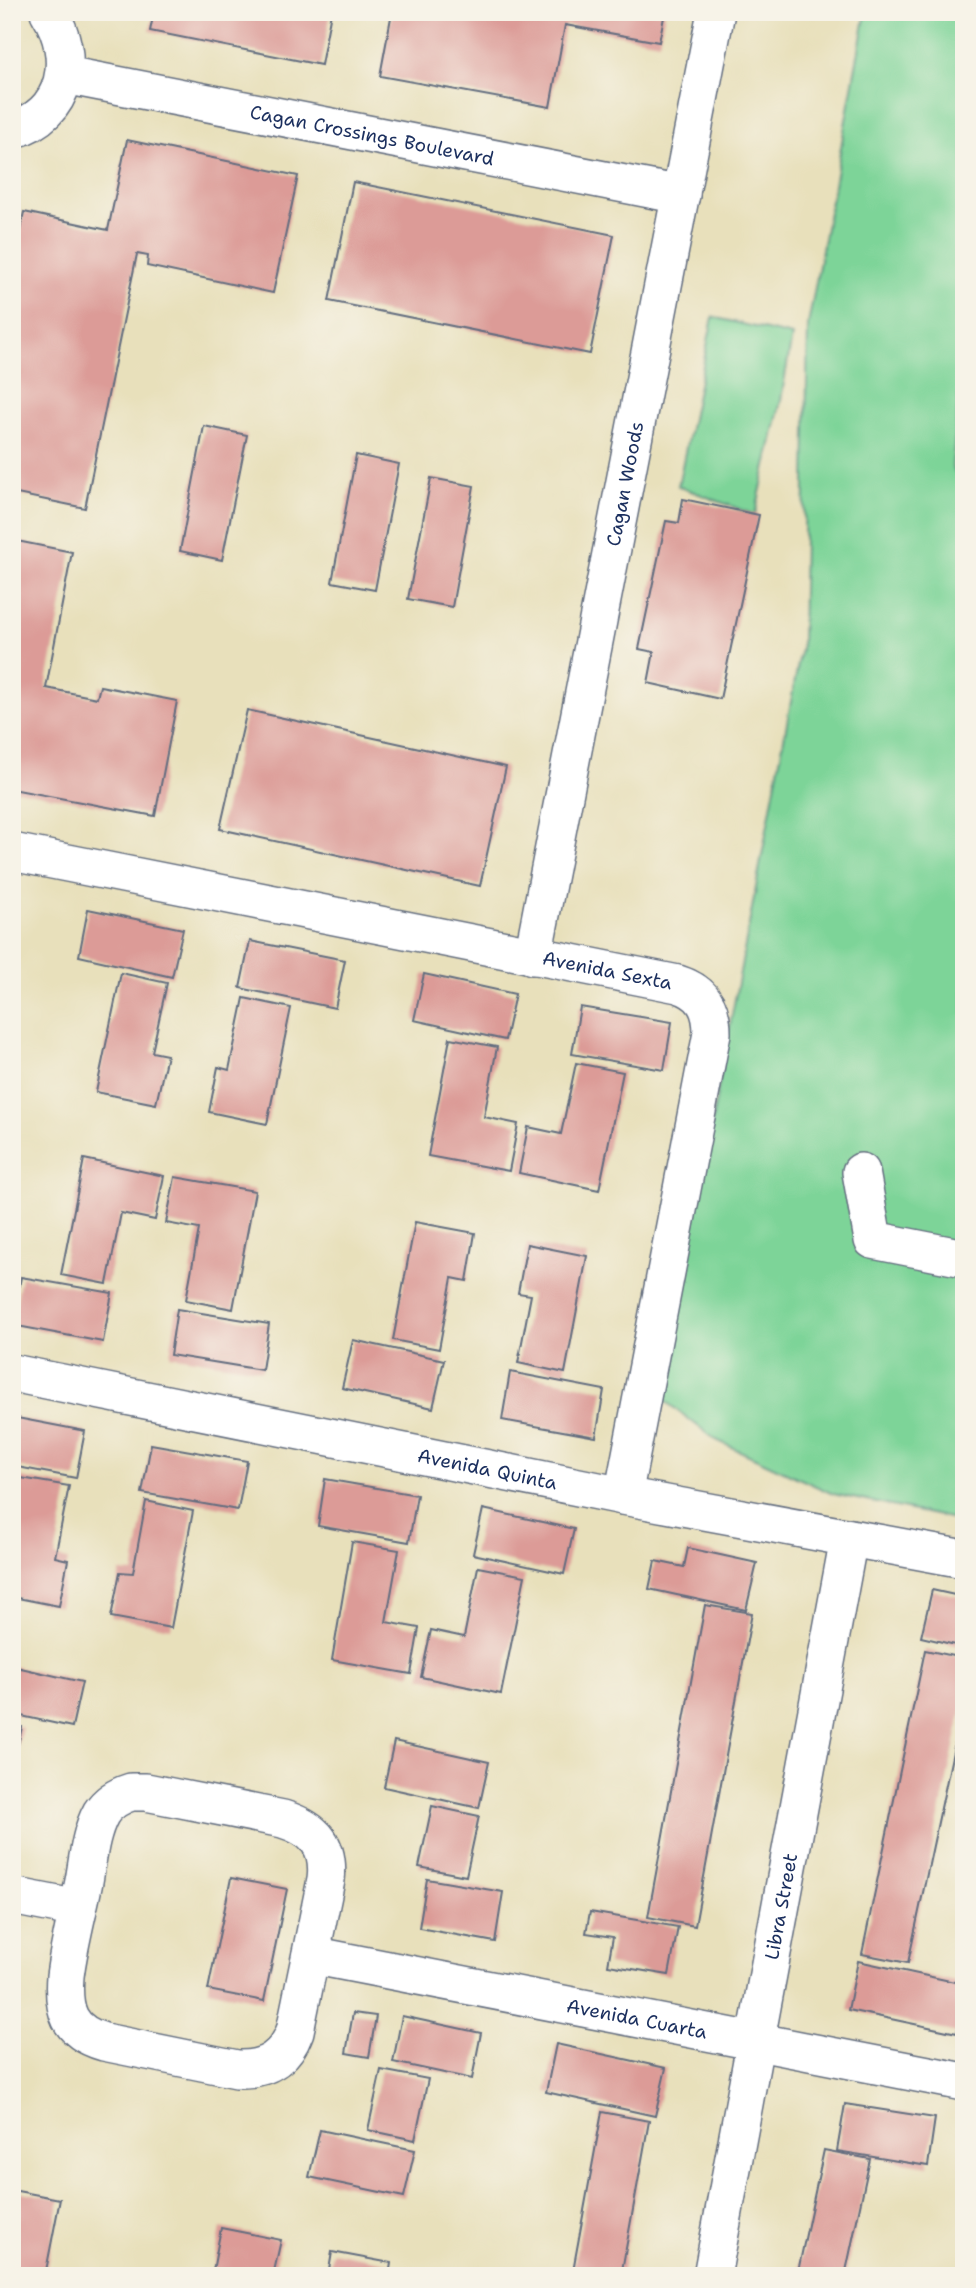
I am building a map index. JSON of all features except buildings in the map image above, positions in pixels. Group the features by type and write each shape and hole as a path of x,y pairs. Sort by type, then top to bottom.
{"street":[{"path":"12,130 23,127 43,113 56,97 65,75 65,51 59,29 49,12"},
{"name":"Cagan Woods","path":"533,956 716,12"},
{"name":"Cagan Crossings Boulevard","path":"65,75 681,195"},
{"name":"Avenida Sexta","path":"12,852 689,988 699,994 710,1011 712,1033 623,1496"},
{"path":"861,1172 873,1240 964,1258"},
{"name":"Avenida Quinta","path":"12,1373 623,1496 964,1559"},
{"name":"Libra Street","path":"712,2276 849,1538"},
{"path":"146,1792 298,1824 320,1841 328,1866 291,2043 273,2062 250,2069 237,2069 104,2042 90,2038 77,2029 70,2018 65,1977 78,1909 97,1824 102,1812 120,1795 146,1792"},
{"path":"12,1896 78,1909"},
{"name":"Avenida Cuarta","path":"311,1955 964,2082"}],"green space":[{"path":"866,12 964,12 964,340 952,467 957,475 964,479 964,1521 833,1494 716,1440 660,1397 802,643 808,325"},
{"path":"713,317 792,336 781,400 755,515 678,486"}]}
